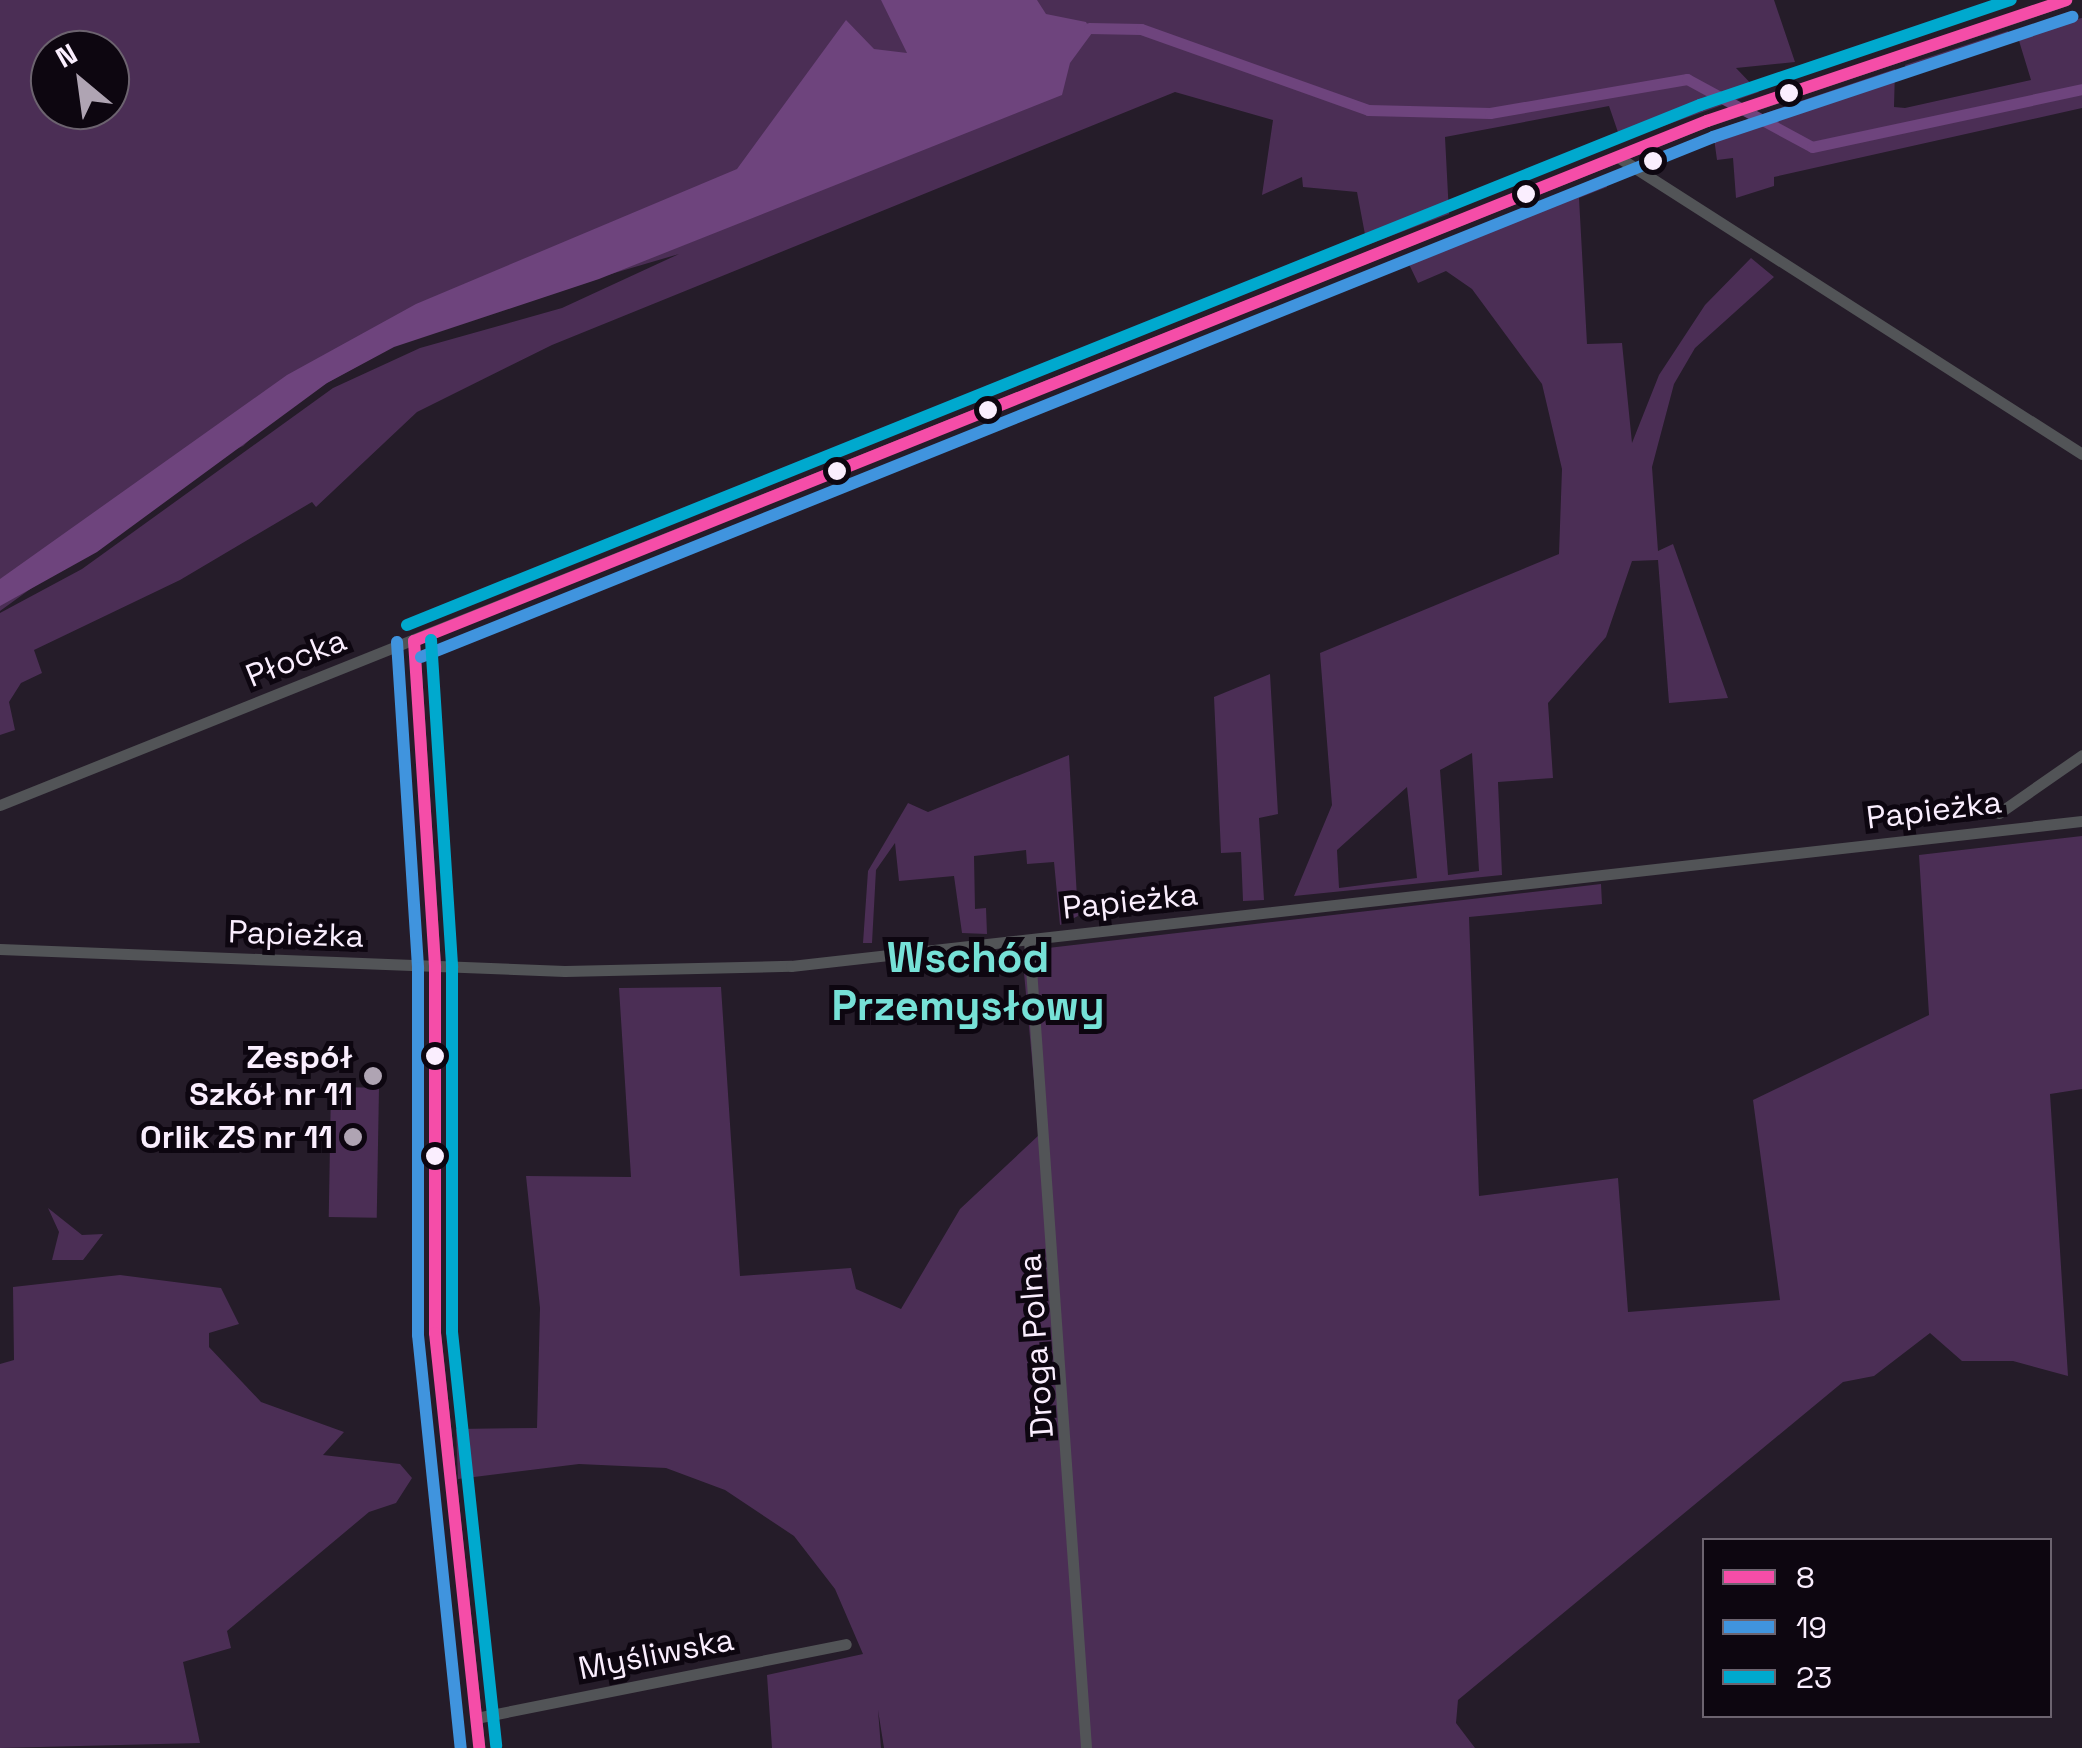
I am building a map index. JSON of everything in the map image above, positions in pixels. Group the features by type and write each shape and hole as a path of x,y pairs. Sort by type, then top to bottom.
{"street":[{"name":"Płocka","path":"0,805 1725,114 2066,0"},
{"path":"1618,157 2082,454"},
{"path":"414,641 436,967 435,1334 479,1748"},
{"name":"Papieżka","path":"1999,812 2082,755"},
{"name":"Papieżka","path":"0,949 436,967 702,971 1029,940 2082,821"},
{"name":"Droga Polna","path":"1029,940 1086,1748"},
{"name":"Myśliwska","path":"476,1718 846,1644"}],"shaded area":[{"path":"0,0 1774,0 1795,62 1736,68 1759,92 1621,141 1609,106 1445,137 1449,214 1367,245 1357,192 1303,187 1302,177 1262,195 1273,120 1175,92 552,345 417,412 316,507 312,502 180,580 34,650 42,673 21,683 9,702 15,730 0,735 0,613 82,569 333,388 420,348 562,308 679,254 427,328 285,406 243,446 204,463 0,611"},
{"path":"881,0 1037,0 1046,14 1086,22 1092,33 1070,63 1062,95 599,279 394,347 327,383 97,552 0,606 0,579 287,375 416,304 737,169 846,20 874,49 907,53"},
{"path":"2082,18 2082,108 1774,177 1774,186 1736,198 1733,158 1717,160 1713,131 1895,69 1894,107 1905,108 2031,80 2016,31"},
{"path":"2008,31 2011,43 1906,68 1905,65"},
{"path":"1606,178 1607,187 1579,198 1587,344 1622,343 1632,443 1659,375 1705,305 1751,258 1774,277 1695,348 1674,384 1652,467 1658,551 1673,544 1728,698 1669,703 1658,560 1632,561 1606,637 1548,703 1553,778 1498,782 1502,875 1294,896 1332,805 1320,653 1559,554 1562,469 1542,384 1472,289 1446,271 1418,283 1406,258","holes":["1472,753 1479,871 1448,875 1440,770","1407,787 1417,878 1339,888 1337,850"]},
{"path":"1270,674 1278,814 1259,818 1264,900 1243,901 1241,852 1221,853 1214,697"},
{"path":"1069,755 1078,916 1060,925 1054,862 1027,864 1026,850 974,856 975,909 986,908 987,934 962,933 954,876 899,881 895,843 876,870 872,943 863,943 868,871 908,803 928,812"},
{"path":"2082,836 2082,1089 2050,1094 2068,1376 2013,1361 1962,1361 1930,1333 1874,1376 1843,1382 1458,1700 1456,1723 1475,1748 884,1748 878,1710 881,1748 772,1748 767,1675 863,1654 835,1589 794,1536 725,1490 666,1468 579,1464 458,1479 456,1429 537,1428 540,1308 526,1176 631,1177 619,988 721,987 740,1276 851,1268 856,1289 901,1309 960,1209 1039,1135 1022,951 1601,884 1602,904 1469,917 1479,1196 1618,1178 1628,1312 1780,1300 1753,1100 1929,1015 1919,855"},
{"name":"Orlik ZS nr 11","path":"331,1087 379,1088 377,1218 329,1217"},
{"path":"48,1208 82,1235 103,1234 83,1260 52,1260 59,1232"},
{"path":"120,1275 221,1288 239,1324 209,1333 209,1347 261,1402 344,1432 323,1455 400,1464 412,1478 396,1503 369,1512 227,1631 231,1648 183,1662 200,1743 0,1748 0,1364 14,1360 13,1287"}],"waterway":[{"path":"1089,28 1141,29 1368,110 1490,113 1687,79 1812,147 2082,89"}],"transit line":[{"name":"23","path":"407,625 1700,105 2011,0"},
{"name":"8","path":"414,641 1707,121 2066,0"},
{"name":"19","path":"421,657 1713,137 2072,17"},
{"name":"23","path":"431,640 452,967 452,1332 496,1746"},
{"name":"8","path":"414,641 435,967 435,1333 479,1748"},
{"name":"19","path":"397,642 418,968 418,1335 461,1748"}],"place":[{"name":"Zespół Szkół nr 11","path":"373,1076"},
{"name":"Orlik ZS nr 11","path":"353,1137"}],"district":[{"name":"Wschód Przemysłowy","path":"968,982"}]}
